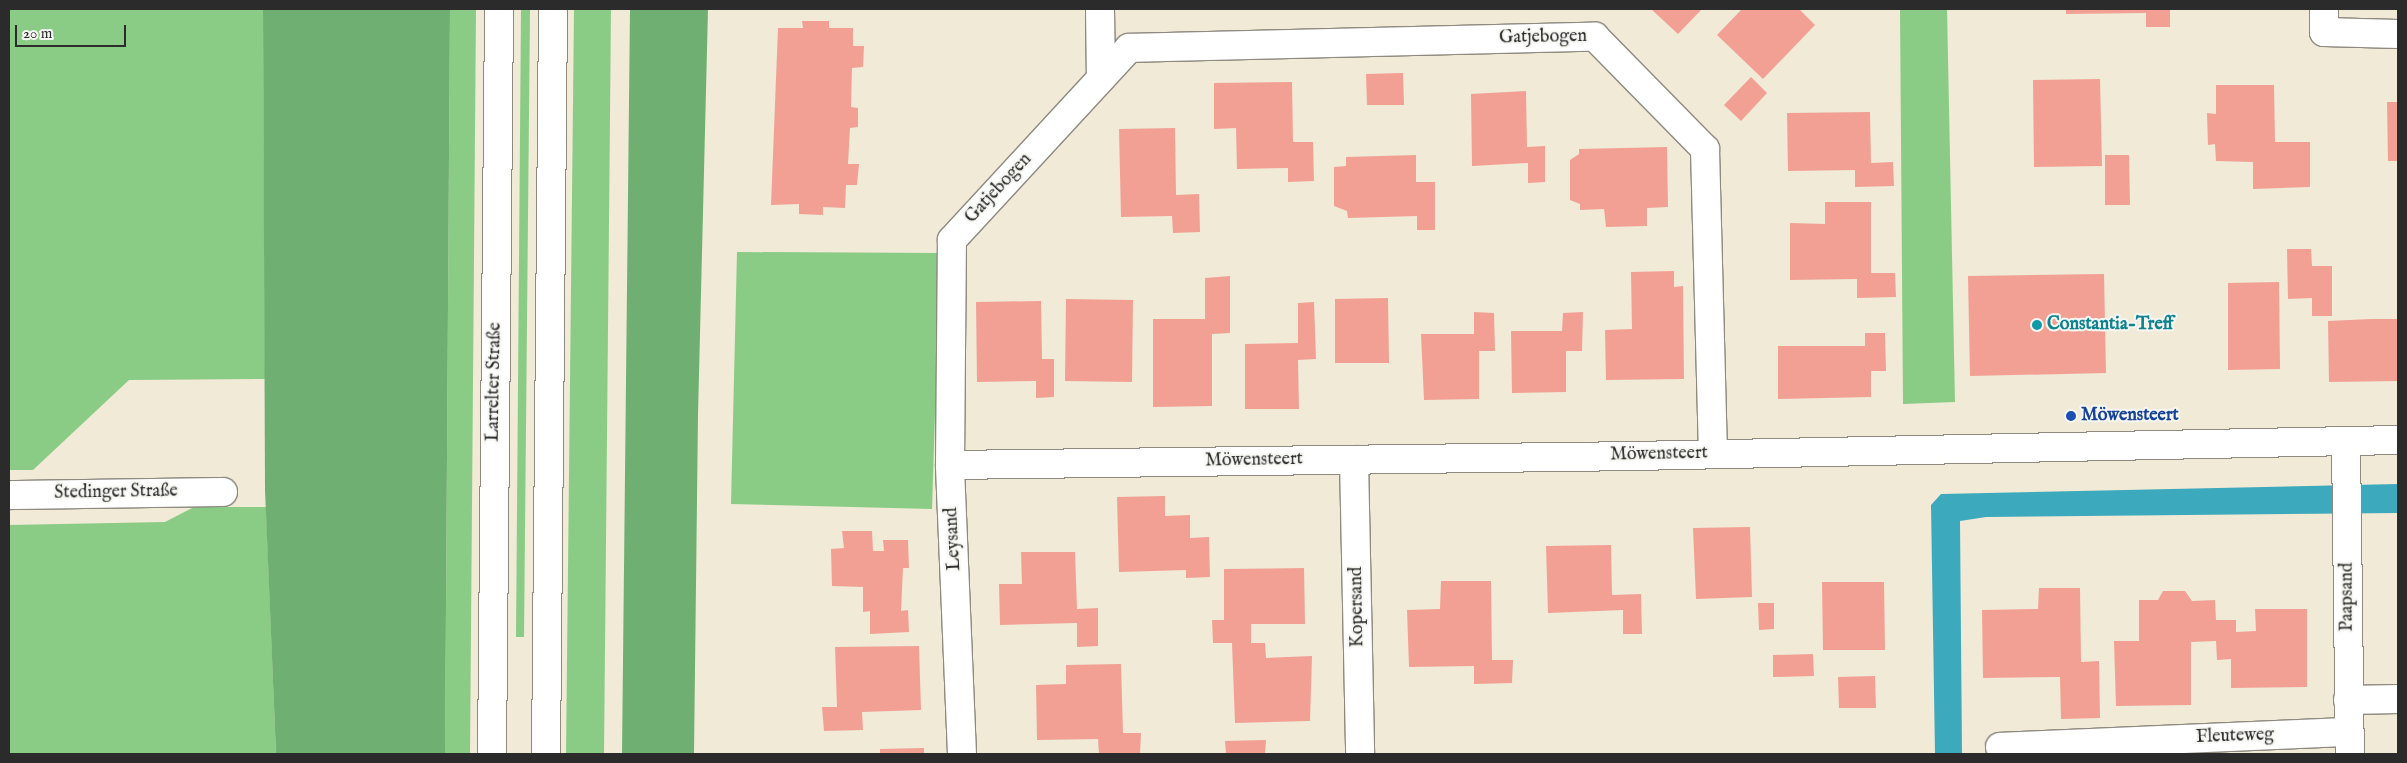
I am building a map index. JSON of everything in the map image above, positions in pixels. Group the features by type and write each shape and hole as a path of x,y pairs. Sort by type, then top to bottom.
{"street":[{"name":"Larrelter Straße","path":"492,754 499,9"},
{"path":"546,754 553,9"},
{"path":"1100,9 1101,78"},
{"path":"2324,9 2324,32 2398,34"},
{"name":"Gatjebogen","path":"950,323 952,240 1129,48 1596,37 1705,149 1713,454"},
{"name":"Leysand","path":"950,323 950,465 962,754"},
{"name":"Möwensteert","path":"950,465 1713,454 2398,440"},
{"name":"Paapsand","path":"2346,441 2350,743"},
{"name":"Kopersand","path":"1354,460 1360,754"},
{"name":"Stedinger Straße","path":"9,494 222,492"},
{"path":"2348,700 2398,699"},
{"name":"Fleuteweg","path":"2000,747 2350,743"}],"green space":[{"path":"9,9 263,9 265,379 129,380 33,470 9,470"},
{"path":"263,9 450,9 445,754 276,754 265,490"},
{"path":"450,9 476,9 470,754 445,754"},
{"path":"521,9 530,9 524,637 516,637"},
{"path":"574,9 611,9 604,754 566,754"},
{"path":"630,9 708,9 698,415 694,754 622,754"},
{"path":"1900,9 1947,9 1955,402 1903,404"},
{"path":"737,252 940,253 932,509 731,504"},
{"path":"194,507 266,507 276,754 9,754 9,525 165,522"}],"water":[{"path":"2398,484 2398,513 1986,517 1960,521 1962,754 1935,754 1931,505 1941,494"}],"building":[{"path":"1651,9 1702,9 1678,34"},
{"path":"1742,9 1799,9 1815,25 1763,79 1717,35"},
{"path":"2066,9 2170,9 2170,27 2146,27 2146,13 2066,14"},
{"path":"802,21 829,21 829,28 853,28 853,46 864,46 863,67 852,68 851,107 858,108 858,127 850,128 848,164 859,164 857,185 846,185 845,208 823,207 823,215 799,214 799,204 771,205 778,28 803,28"},
{"path":"1403,73 1404,105 1367,105 1366,74"},
{"path":"1751,77 1767,93 1741,121 1724,105"},
{"path":"2100,79 2102,166 2034,167 2033,80"},
{"path":"1292,82 1293,142 1313,142 1314,181 1288,182 1288,168 1237,169 1236,128 1214,129 1214,83"},
{"path":"2216,85 2274,85 2275,142 2310,142 2310,187 2253,189 2253,162 2216,161 2215,144 2208,145 2207,113 2216,114"},
{"path":"1526,91 1527,147 1545,146 1545,182 1528,183 1528,163 1472,166 1471,94"},
{"path":"2387,102 2398,102 2398,161 2388,161"},
{"path":"1870,112 1871,163 1893,162 1894,186 1855,187 1855,170 1788,171 1787,113"},
{"path":"1175,128 1176,195 1199,194 1200,232 1173,233 1172,216 1121,217 1119,129"},
{"path":"1667,147 1668,207 1647,208 1647,226 1606,227 1604,209 1580,210 1580,204 1570,200 1570,160 1579,154 1579,149"},
{"path":"1416,155 1416,182 1435,182 1435,230 1417,230 1417,216 1348,218 1347,211 1334,206 1334,167 1346,166 1346,157"},
{"path":"2105,155 2129,155 2130,205 2105,205"},
{"path":"1825,202 1871,202 1871,273 1895,273 1896,297 1857,298 1857,279 1790,280 1790,223 1825,224"},
{"path":"2287,249 2311,249 2312,266 2332,266 2332,316 2312,316 2312,298 2288,299"},
{"path":"1674,271 1674,287 1683,286 1684,379 1606,380 1605,330 1632,329 1631,272"},
{"name":"Constantia-Treff","path":"2104,274 2106,373 1970,376 1968,276"},
{"path":"1230,276 1230,333 1212,334 1212,406 1153,407 1153,319 1205,319 1205,278"},
{"path":"2279,282 2280,369 2228,370 2228,283"},
{"path":"1388,298 1389,363 1335,363 1335,299"},
{"path":"1066,299 1133,300 1132,382 1065,381"},
{"path":"1041,301 1042,359 1054,359 1054,397 1036,398 1036,381 977,382 976,302"},
{"path":"1314,302 1316,359 1298,360 1299,409 1245,409 1245,344 1298,343 1298,303"},
{"path":"1474,312 1494,313 1495,351 1479,351 1479,399 1424,400 1421,334 1474,334"},
{"path":"1583,312 1582,351 1566,351 1566,392 1512,393 1511,331 1562,331 1563,313"},
{"path":"2398,319 2398,381 2329,382 2328,321"},
{"path":"1865,333 1885,333 1886,371 1871,371 1871,397 1778,399 1778,346 1865,346"},
{"path":"1165,496 1165,516 1190,515 1190,538 1209,537 1210,577 1186,578 1186,570 1119,572 1117,497"},
{"path":"1750,527 1752,597 1696,599 1693,528"},
{"path":"842,531 872,531 873,551 884,551 883,540 908,540 909,568 903,568 901,611 908,610 909,632 870,634 870,611 863,612 863,587 832,586 831,549 844,548"},
{"path":"1611,545 1612,595 1641,594 1642,634 1623,634 1623,610 1548,613 1546,546"},
{"path":"1021,552 1075,552 1077,609 1098,608 1098,646 1077,647 1077,623 1000,625 999,584 1022,584"},
{"path":"1304,568 1305,624 1251,624 1251,643 1265,643 1266,658 1312,656 1310,721 1235,723 1232,643 1213,643 1212,620 1224,620 1224,569"},
{"path":"1441,581 1491,581 1492,660 1513,660 1512,683 1474,684 1474,666 1409,667 1407,610 1440,609"},
{"path":"1822,582 1884,582 1885,650 1823,650"},
{"path":"2039,588 2080,588 2081,662 2099,661 2100,718 2061,719 2060,677 1983,678 1982,610 2038,609"},
{"path":"2163,591 2185,591 2192,601 2215,600 2216,620 2236,620 2236,632 2256,631 2255,609 2307,609 2307,687 2231,688 2231,659 2217,660 2216,641 2191,642 2191,705 2116,706 2114,641 2139,641 2139,600 2158,600"},
{"path":"1758,603 1774,603 1774,629 1759,630"},
{"path":"919,646 921,710 862,712 863,730 824,731 822,707 837,707 835,647"},
{"path":"1813,654 1814,676 1773,677 1773,655"},
{"path":"1121,664 1123,733 1141,733 1140,754 1099,754 1098,739 1037,740 1036,685 1066,684 1066,665"},
{"path":"1875,676 1876,708 1839,708 1838,677"},
{"path":"1266,740 1265,754 1226,754 1225,741"},
{"path":"924,748 924,754 880,754 880,749"}],"place":[{"name":"Constantia-Treff","path":"2037,325"},
{"name":"Möwensteert","path":"2071,416"}]}
